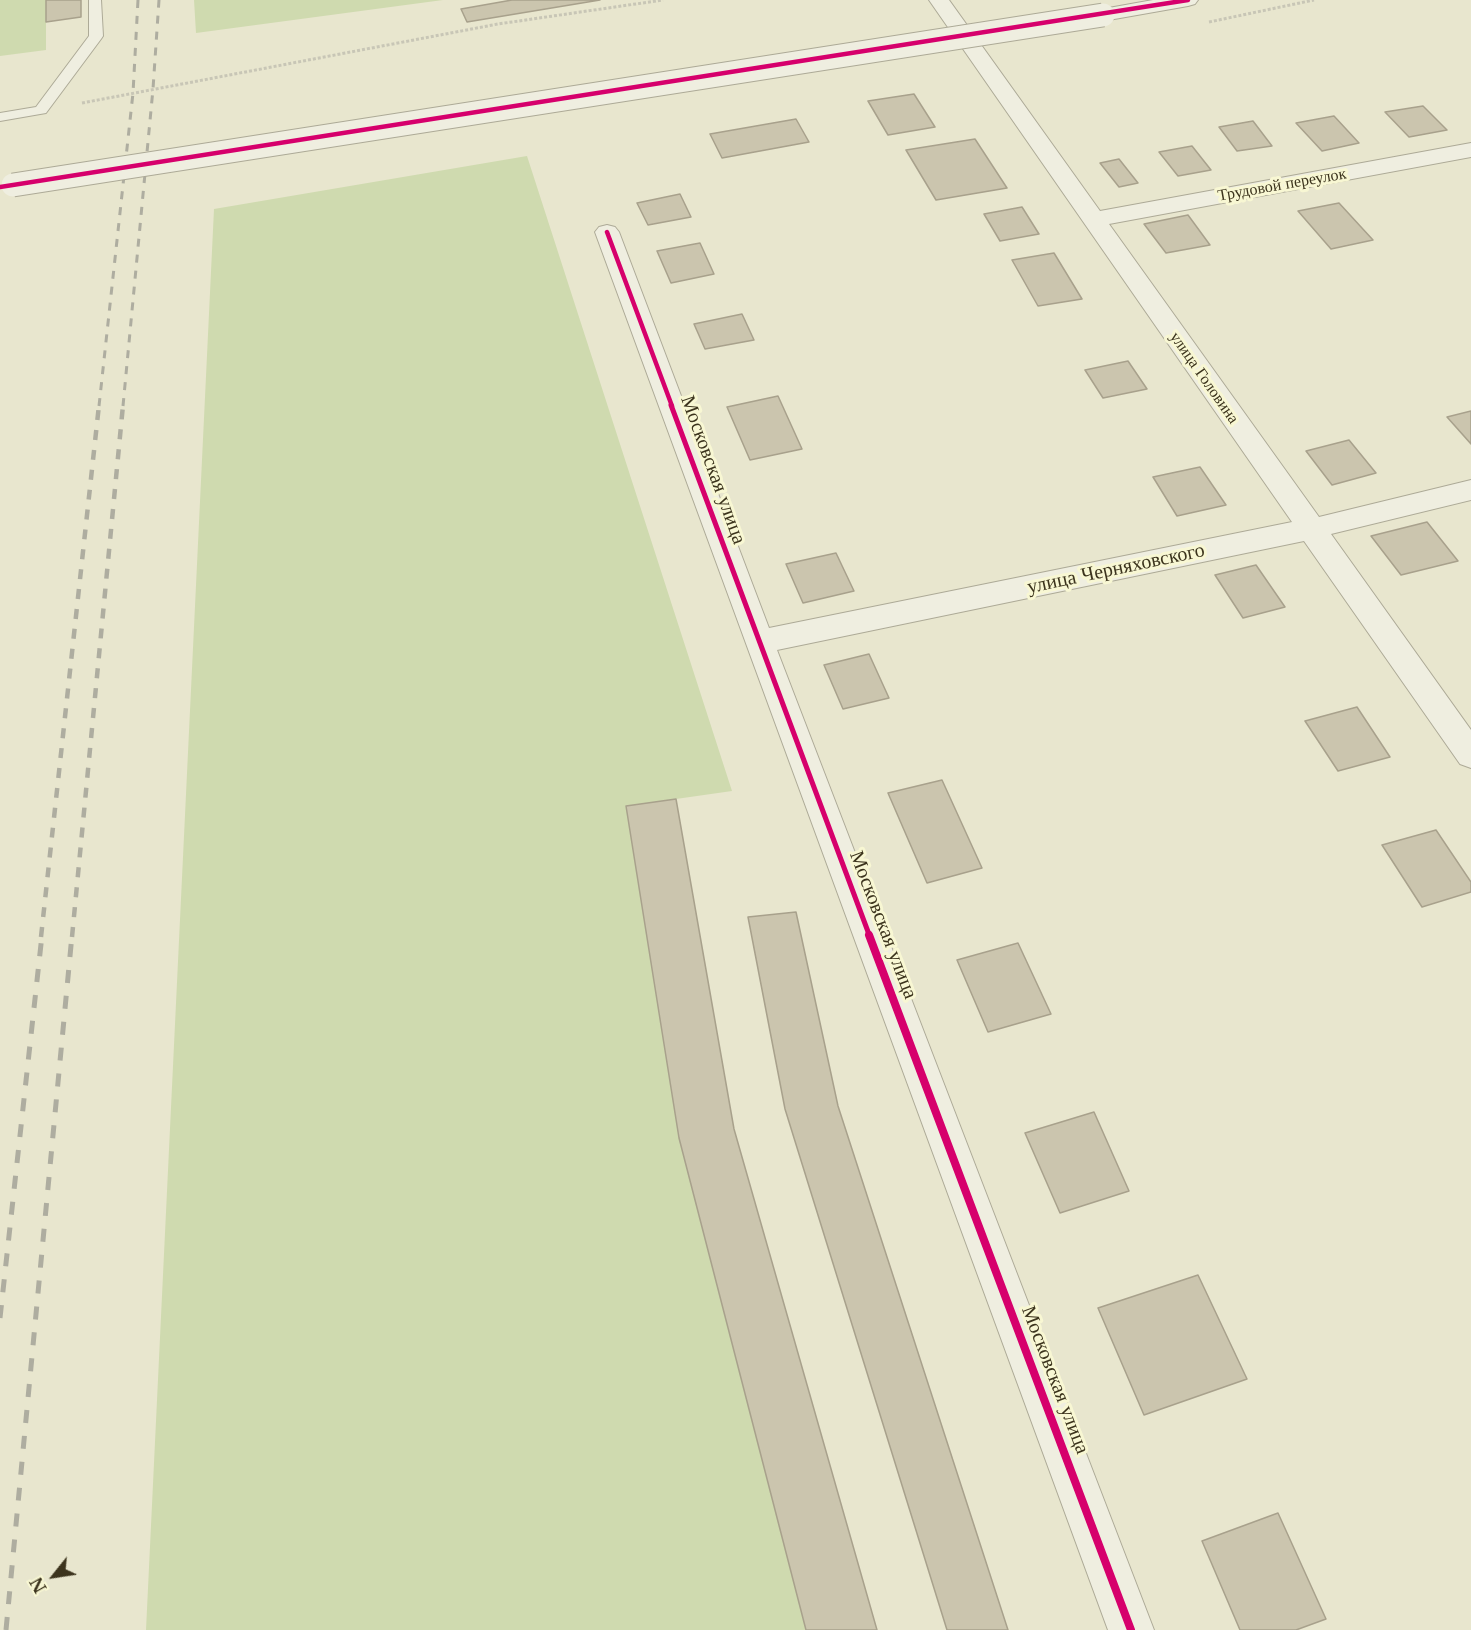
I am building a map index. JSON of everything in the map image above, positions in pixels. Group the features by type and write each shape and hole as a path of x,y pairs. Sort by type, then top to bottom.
{"street":[{"name":"улица Головина","path":"939,0 1471,755"},
{"path":"4,186 1188,0"},
{"name":"Трудовой переулок","path":"1092,220 1471,150"},
{"name":"Московская улица","path":"607,232 1131,1630"},
{"name":"улица Черняховского","path":"759,642 1311,529 1471,490"}],"lane":[{"path":"0,117 41,110 96,36 95,0"}],"path":[{"path":"41,110 498,24 663,0"},
{"path":"1203,23 1314,0"}],"green space":[{"path":"0,0 46,0 46,50 0,56"},
{"path":"194,0 443,0 196,33"},
{"path":"527,156 732,791 627,806 679,1138 806,1630 146,1630 214,209"}],"building":[{"path":"46,0 81,0 81,17 46,22"},
{"path":"512,0 600,0 467,22 461,9"},
{"path":"914,94 935,127 888,135 868,101"},
{"path":"1423,106 1447,130 1409,137 1385,112"},
{"path":"1334,116 1359,143 1322,151 1296,123"},
{"path":"796,119 809,142 722,158 710,134"},
{"path":"1253,121 1272,146 1237,151 1219,127"},
{"path":"975,139 1007,188 936,200 906,150"},
{"path":"1192,146 1211,170 1178,176 1159,152"},
{"path":"1119,159 1138,183 1119,187 1100,163"},
{"path":"680,194 691,217 648,225 637,203"},
{"path":"1339,203 1373,240 1331,249 1298,211"},
{"path":"1022,207 1039,234 1000,241 984,214"},
{"path":"1188,215 1210,245 1166,253 1144,224"},
{"path":"700,243 714,274 671,283 657,251"},
{"path":"1054,253 1082,299 1038,306 1012,260"},
{"path":"742,314 754,340 705,349 694,324"},
{"path":"1128,361 1147,389 1103,398 1085,370"},
{"path":"778,396 802,449 750,460 727,407"},
{"path":"1471,411 1471,444 1447,417"},
{"path":"1349,440 1376,473 1332,485 1306,451"},
{"path":"1200,467 1226,505 1177,516 1153,477"},
{"path":"1427,522 1458,561 1401,575 1371,536"},
{"path":"836,553 854,591 803,603 786,564"},
{"path":"1256,565 1285,607 1243,618 1215,575"},
{"path":"869,654 889,698 843,709 824,665"},
{"path":"1357,707 1390,757 1338,771 1305,721"},
{"path":"942,780 982,868 927,883 888,793"},
{"path":"676,799 734,1129 877,1630 806,1630 679,1138 626,806"},
{"path":"1436,830 1471,882 1471,892 1422,907 1382,845"},
{"path":"796,912 838,1106 1008,1630 947,1630 785,1109 748,917"},
{"path":"1018,943 1051,1014 988,1032 957,960"},
{"path":"1094,1112 1129,1191 1060,1213 1025,1133"},
{"path":"1198,1275 1247,1379 1144,1415 1098,1308"},
{"path":"1278,1513 1326,1619 1296,1630 1240,1630 1202,1541"}],"railway":[{"path":"99,406 133,93 138,0"},
{"path":"123,406 153,89 159,0"},
{"path":"41,937 99,405"},
{"path":"72,937 123,405"},
{"path":"0,1318 42,935"},
{"path":"6,1630 72,935"}],"cycle path":[{"path":"0,187 1188,0"},
{"path":"607,232 1131,1630"}]}
